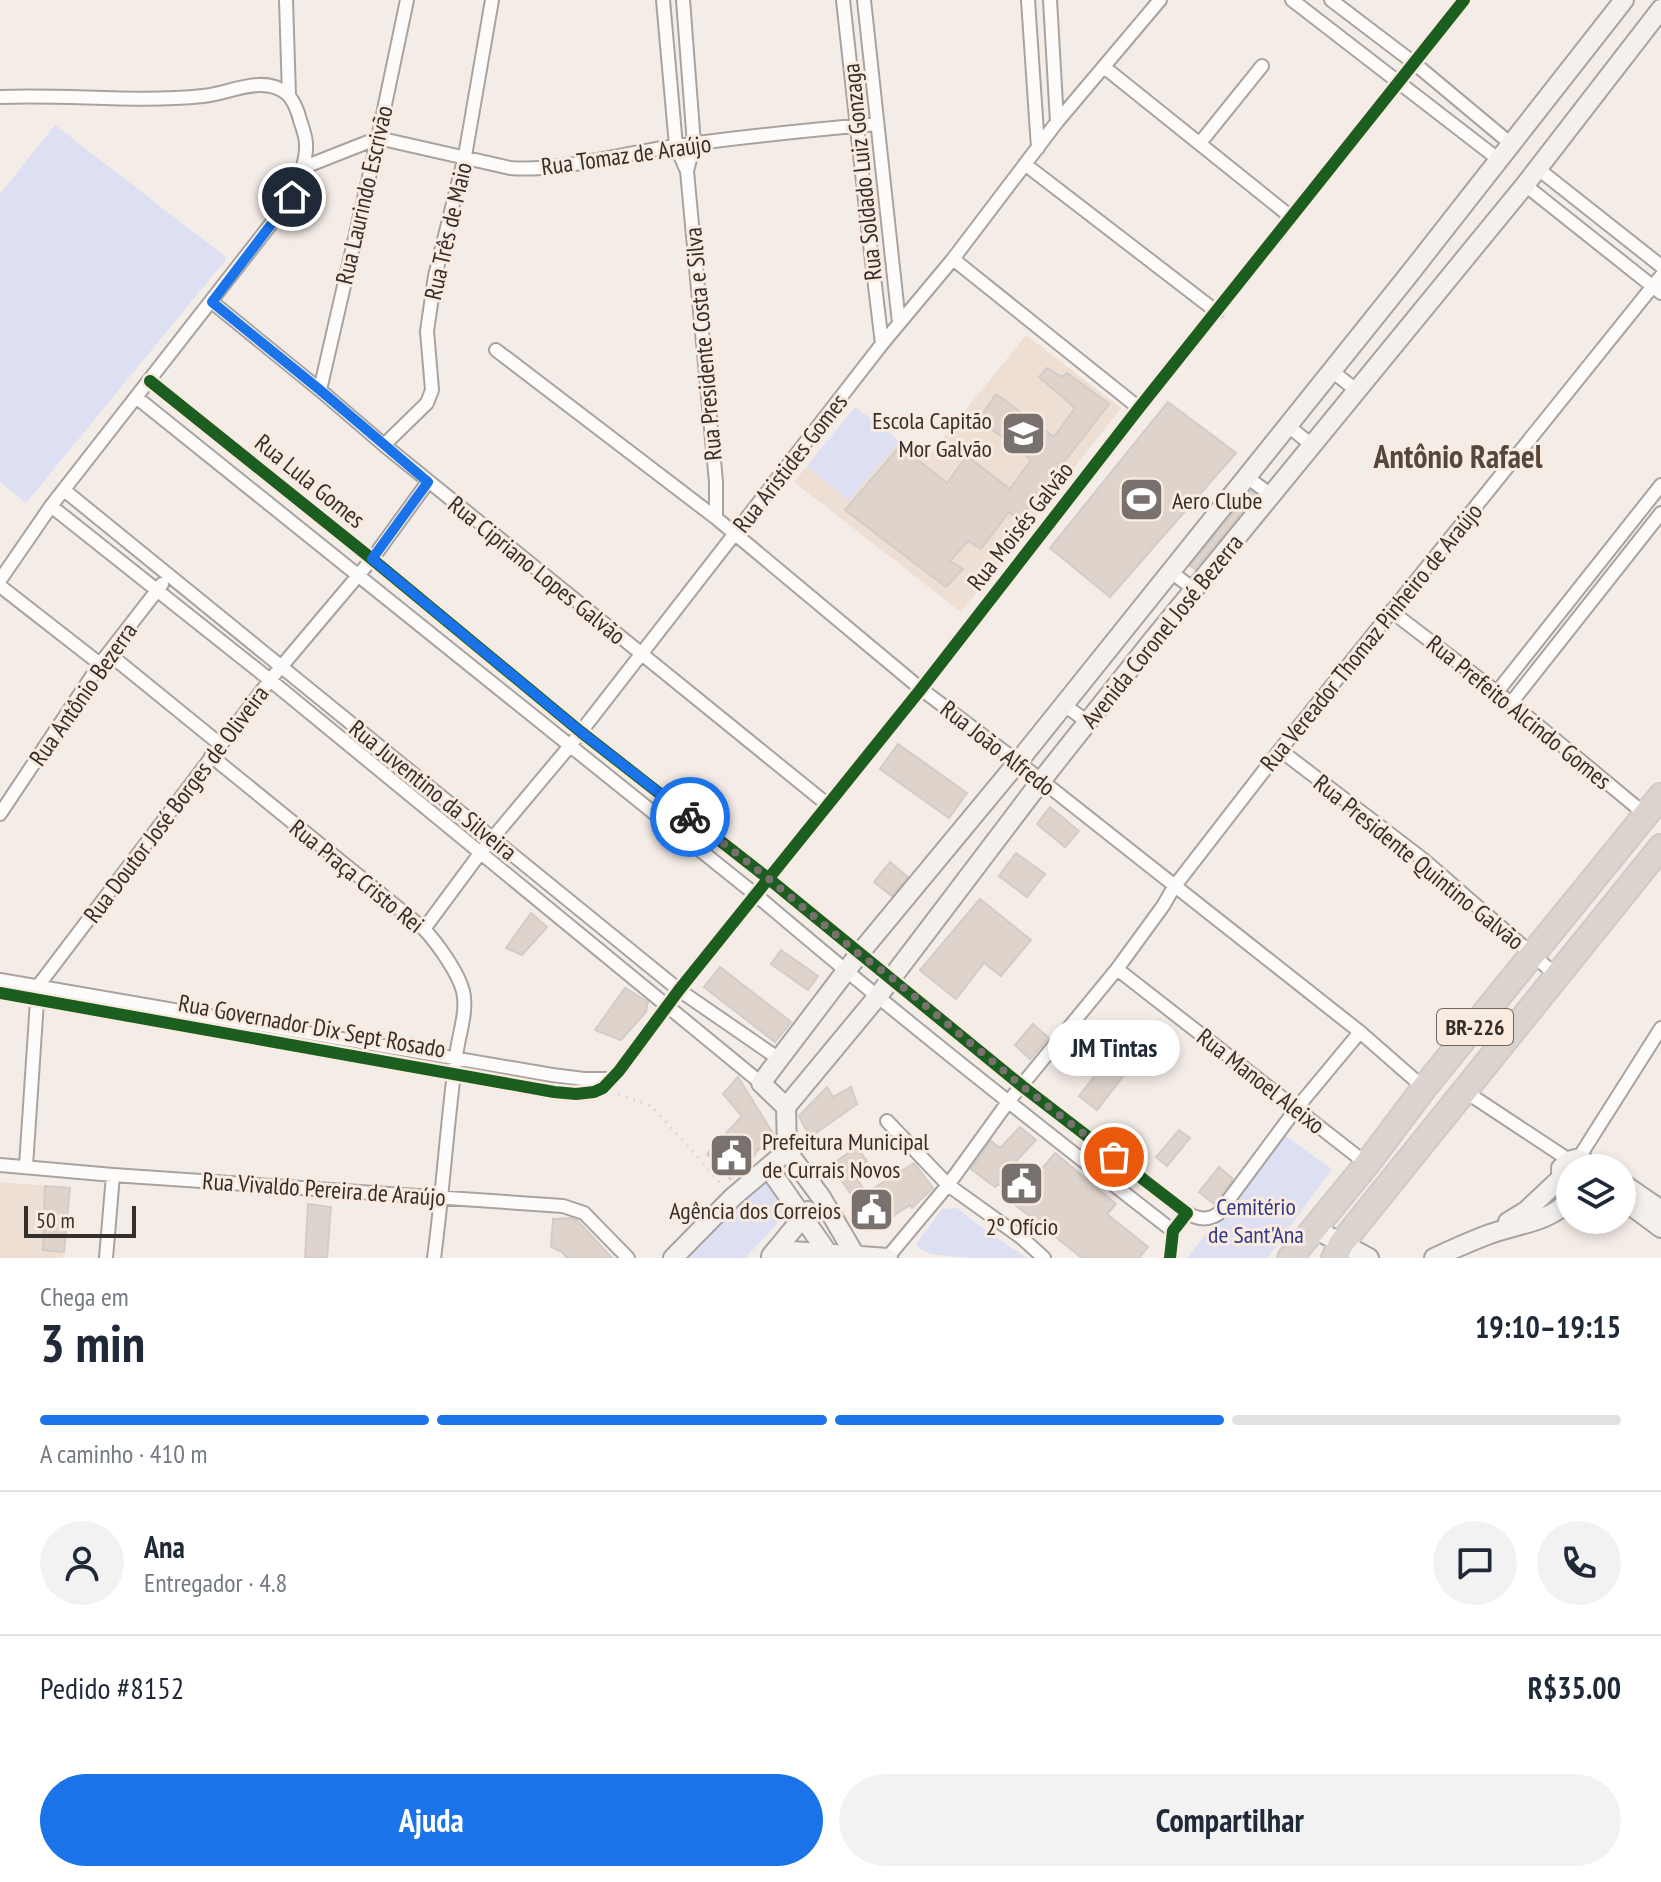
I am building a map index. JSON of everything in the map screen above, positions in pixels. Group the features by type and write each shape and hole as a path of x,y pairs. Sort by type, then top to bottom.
{"highway":[{"name":"BR-226","path":"1290,1258 1654,806"},
{"name":"BR-226","path":"1337,1251 1463,1090 1661,847"}],"street":[{"path":"221,745 0,583 51,506 292,197 306,144 298,112 289,95 286,0"},
{"name":"Rua Laurindo Escrivão","path":"320,390 407,0"},
{"name":"Rua Três de Maio","path":"384,445 431,396 427,331 435,276 465,156 492,0"},
{"name":"Rua Soldado Luiz Gonzaga","path":"843,0 882,344"},
{"name":"Rua Soldado Luiz Gonzaga","path":"864,0 899,323"},
{"path":"1028,0 1038,148"},
{"path":"1050,0 1057,122"},
{"name":"Rua Aristides Gomes","path":"424,929 481,852 581,732 882,344 953,259 1057,122 1160,0"},
{"path":"1292,0 1498,159"},
{"path":"1331,0 1414,63 1511,144"},
{"name":"Rua Moisés Galvão","path":"607,1084 1464,0"},
{"name":"Avenida Coronel José Bezerra","path":"761,1083 859,954 1128,626 1624,0"},
{"path":"663,3 683,2"},
{"name":"Rua Presidente Costa e Silva","path":"683,2 694,144 687,171"},
{"name":"Rua Presidente Costa e Silva","path":"663,3 676,146 687,171 716,482 716,518"},
{"name":"Avenida Coronel José Bezerra","path":"786,1107 878,996 1151,642 1525,185 1661,9"},
{"path":"1200,143 1262,66"},
{"path":"1104,67 1291,217"},
{"path":"0,97 186,97 207,96 248,86 274,86 289,95"},
{"name":"Rua Tomaz de Araújo","path":"378,138 525,169 676,146 877,124"},
{"path":"302,168 378,138"},
{"path":"1026,165 1217,312"},
{"path":"1537,168 1661,266"},
{"path":"1525,185 1658,285"},
{"path":"868,227 888,224"},
{"path":"953,259 1139,408"},
{"name":"Rua Vereador Thomaz Pinheiro de Araújo","path":"887,1258 948,1185 1008,1102 1117,969 1174,887 1280,750 1658,285"},
{"name":"Rua Cipriano Lopes Galvão","path":"212,302 428,482 828,805"},
{"name":"Rua João Alfredo","path":"496,350 716,518 921,689 1360,1032 1424,1088"},
{"path":"1332,371 1356,390"},
{"name":"Rua Lula Gomes","path":"150,381 581,732 891,977 1022,1086 1187,1213"},
{"name":"Rua Lula Gomes","path":"136,397 756,895 846,972 1173,1231"},
{"path":"1288,426 1312,445"},
{"path":"1247,477 1271,495"},
{"name":"Rua Doutor José Borges de Oliveira","path":"38,993 211,756 270,680 372,559 428,482"},
{"path":"1497,692 1661,485"},
{"path":"268,502 280,486"},
{"name":"Rua Juventino da Silveira","path":"64,490 679,990 810,1078"},
{"name":"Rua Juventino da Silveira","path":"51,506 481,852 786,1107"},
{"path":"1511,703 1661,513"},
{"path":"1171,572 1195,590"},
{"name":"Rua Antônio Bezerra","path":"0,814 104,659 168,575"},
{"name":"Rua Prefeito Alcindo Gomes","path":"1391,611 1511,703 1654,806"},
{"path":"1128,626 1151,642"},
{"path":"455,654 467,638"},
{"path":"1109,649 1132,666"},
{"path":"1064,705 1088,722"},
{"name":"Rua Presidente Quintino Galvão","path":"1280,750 1424,860 1557,976"},
{"path":"376,767 388,753"},
{"name":"Rua Praça Cristo Rei","path":"211,756 424,929 463,990 464,1004 455,1058 434,1258"},
{"path":"565,923 578,909"},
{"name":"Rua Manoel Aleixo","path":"1117,969 1367,1164"},
{"name":"Rua Governador Dix Sept Rosado","path":"0,980 38,993 454,1074 576,1094 594,1092 607,1084"},
{"name":"Rua Governador Dix Sept Rosado","path":"0,993 38,993 607,1084"},
{"path":"26,1166 38,993"},
{"path":"1590,1154 1661,1028"},
{"path":"1170,1258 1173,1231 1187,1213 1197,1219 1218,1214 1296,1109 1360,1032"},
{"path":"1463,1090 1568,1154"},
{"path":"786,1107 787,1151 821,1197 855,1256"},
{"path":"887,1121 948,1185 1022,1238 1044,1258"},
{"path":"1075,1155 1089,1138"},
{"path":"673,1258 733,1197 787,1151"},
{"name":"Rua Vivaldo Pereira de Araújo","path":"0,1165 563,1206 584,1213 628,1258"},
{"path":"768,1167 827,1252"},
{"path":"106,1258 113,1175"},
{"path":"1489,1234 1556,1189"},
{"path":"1636,1193 1661,1210"},
{"path":"773,1254 821,1197"},
{"path":"1636,1209 1661,1228"},
{"path":"1434,1258 1489,1234 1556,1212"},
{"path":"1315,1229 1337,1251 1369,1258"},
{"path":"773,1254 827,1252 887,1258"}],"path":[{"path":"607,1084 652,1106 733,1197"}],"shaded area":[{"path":"1026,335 1121,408 961,612 794,482 855,407 925,460"},
{"path":"0,1182 70,1188 63,1258 0,1258"}],"green space":[{"path":"55,125 227,258 26,503 0,482 0,194"},
{"path":"855,407 900,441 848,500 807,466"},
{"name":"Cemitério de Sant'Ana","path":"1284,1135 1332,1169 1267,1258 1187,1258"},
{"path":"765,1182 791,1209 745,1258 675,1258"},
{"path":"957,1208 1027,1258 971,1258 931,1254 918,1248 916,1244 942,1209"}],"building":[{"path":"1047,368 1062,377 1067,373 1109,404 1019,520 1009,512 981,549 968,541 950,561 963,569 946,587 845,510 900,446 947,483 967,456 1010,489 1031,460 979,419 996,394 1054,437 1075,408 1039,377"},
{"name":"Aero Clube","path":"1168,402 1236,453 1110,597 1050,548"},
{"path":"1251,491 1256,495 1195,569 1190,566"},
{"path":"898,744 967,793 949,818 880,769"},
{"path":"1050,807 1079,831 1065,847 1037,824"},
{"path":"1016,853 1045,874 1027,897 999,876"},
{"path":"890,862 908,877 892,896 874,882"},
{"path":"980,899 1031,940 1001,976 984,963 956,999 920,970"},
{"path":"531,913 547,927 522,955 506,948"},
{"path":"781,950 818,976 808,990 771,964"},
{"path":"720,967 791,1022 775,1042 704,987"},
{"path":"625,988 648,1002 646,1012 621,1040 595,1030"},
{"path":"1033,1024 1049,1038 1030,1059 1015,1045"},
{"path":"1114,1051 1132,1065 1097,1110 1079,1096"},
{"path":"738,1077 774,1135 730,1179 707,1154 742,1116 723,1094"},
{"path":"827,1087 833,1097 851,1087 857,1104 810,1137 799,1116"},
{"path":"1020,1127 1036,1140 1016,1161 1036,1176 1055,1153 1116,1204 1107,1214 1148,1247 1139,1258 1082,1258 1014,1204 1018,1199 971,1169 991,1141 1000,1148"},
{"path":"1179,1130 1190,1138 1167,1166 1156,1157"},
{"path":"857,1147 867,1161 852,1171 866,1193 914,1163 933,1188 912,1208 910,1205 870,1231 851,1202 855,1200 831,1165"},
{"path":"1219,1167 1233,1179 1214,1204 1199,1192"},
{"path":"45,1186 70,1188 64,1252 43,1250"},
{"path":"308,1204 331,1207 327,1258 305,1258"},
{"path":"553,1219 577,1220 612,1258 567,1258 551,1247"}],"cycle path":[{"path":"0,993 554,1092 576,1094 603,1088 1464,0"},
{"path":"150,381 1022,1086 1187,1213 1173,1231 1170,1258"}],"way so far":[{"path":"690,817 1114,1157"}],"place":[{"name":"Escola Capitão Mor Galvão","path":"1023,434"},
{"name":"Aero Clube","path":"1141,500"},
{"name":"Prefeitura Municipal de Currais Novos","path":"731,1155"},
{"name":"JM Tintas","path":"1114,1157"},
{"name":"2º Ofício","path":"1022,1184"},
{"name":"Agência dos Correios","path":"872,1210"}],"district":[{"name":"Antônio Rafael","path":"1458,456"}],"route":[{"path":"292,197 212,302 428,482 372,559 581,732 690,817"}]}
